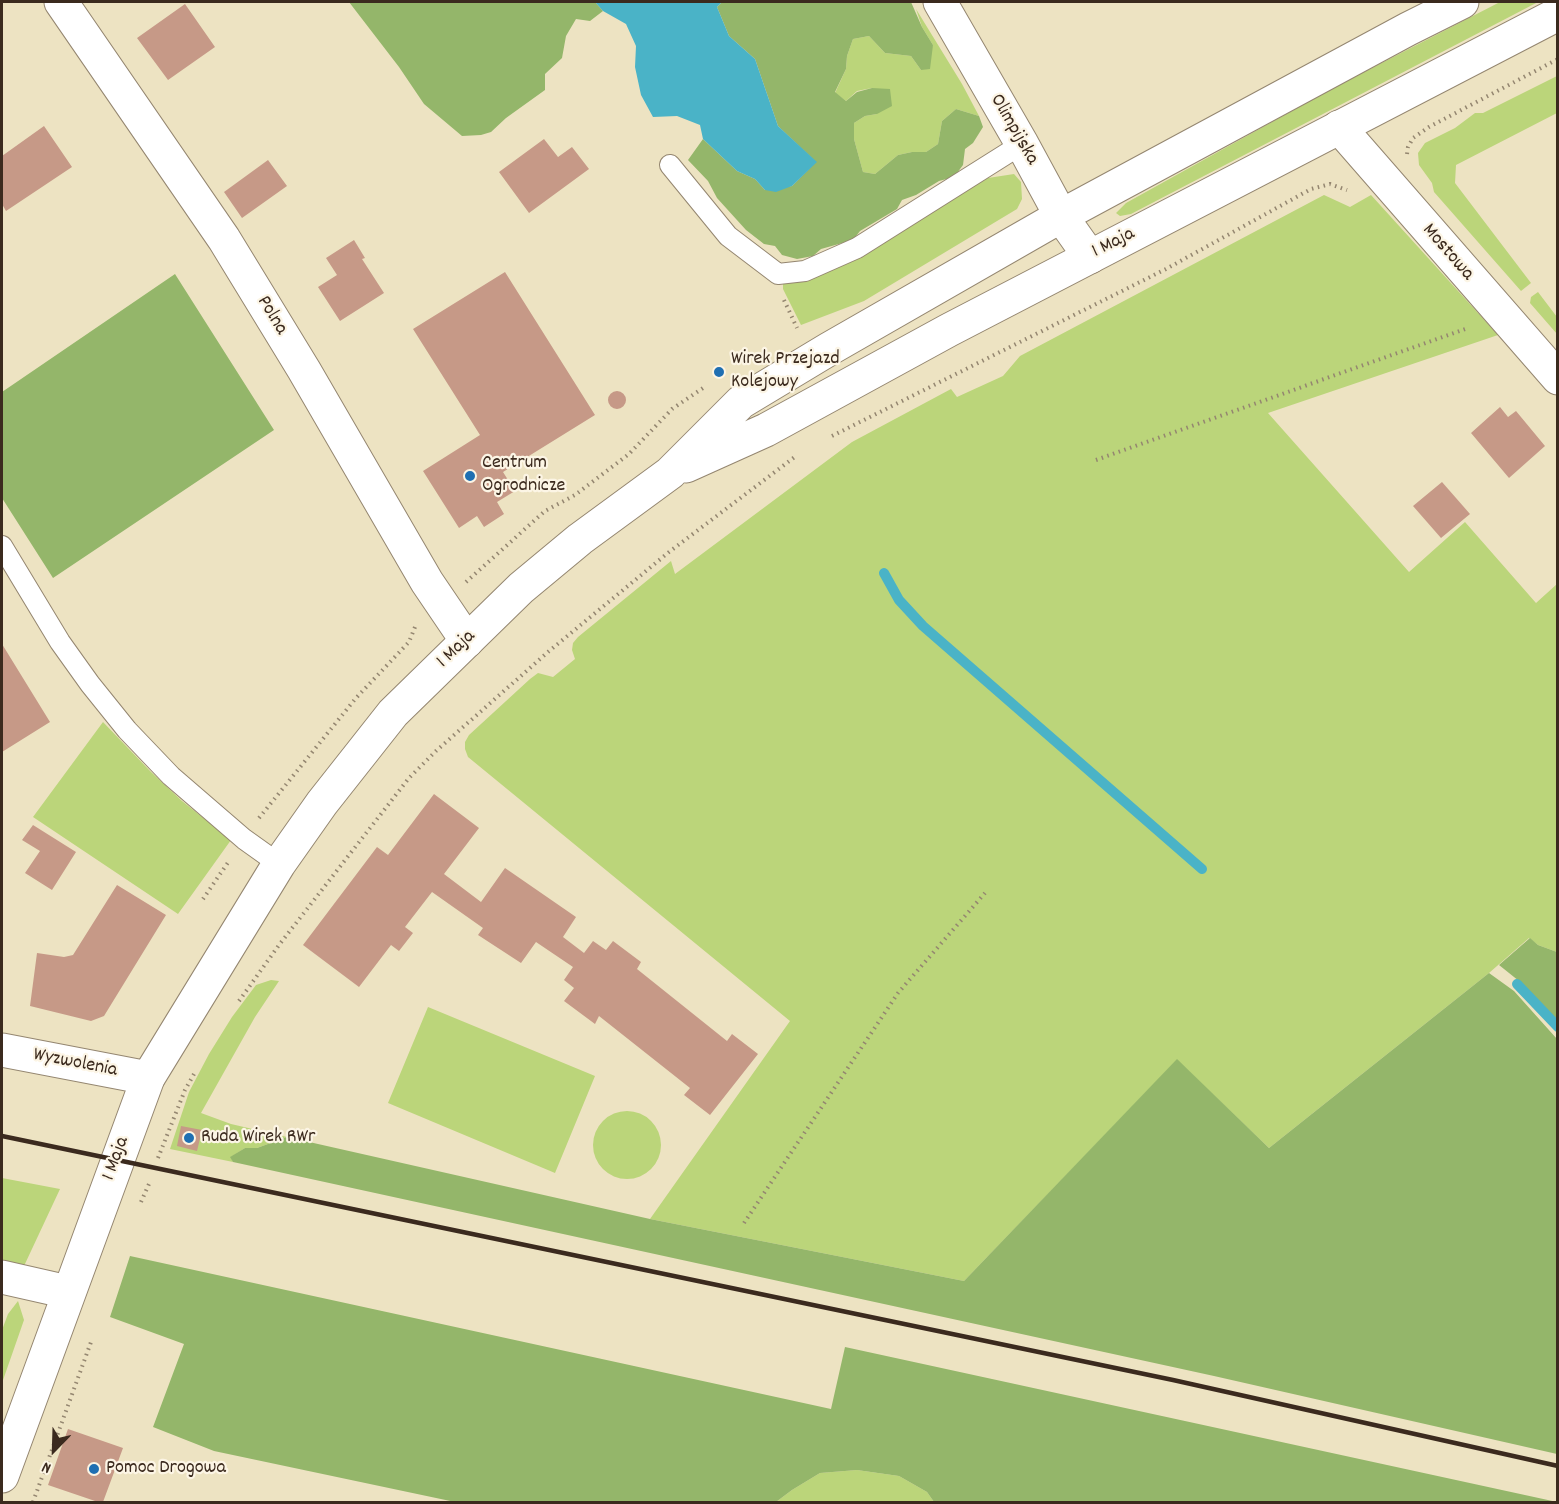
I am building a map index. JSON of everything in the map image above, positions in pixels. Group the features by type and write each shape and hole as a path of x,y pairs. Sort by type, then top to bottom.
{"main road":[{"name":"Polna","path":"60,2 224,239 304,370 427,582 466,641"},
{"name":"Olimpijska","path":"940,2 1023,144 1061,216 1090,257"},
{"name":"1 Maja","path":"2,1476 148,1078 279,864 322,803 393,713 521,588 580,539 670,473 728,414 756,392 1061,216 1398,34 1462,2"},
{"name":"1 Maja","path":"670,473 766,430 1090,257 1557,14"},
{"name":"Mostowa","path":"1339,127 1557,377"},
{"name":"Wyzwolenia","path":"2,1050 148,1078"},
{"path":"2,1277 69,1292"}],"lane":[{"path":"670,165 728,236 778,274 805,271 857,248 1023,144"},
{"path":"2,546 60,642 127,730 171,776 244,839 279,864"}],"path":[{"path":"827,438 1166,269 1311,189 1330,184 1352,191 1377,172 1407,159 1408,147 1413,138 1429,127 1557,59"},
{"path":"783,297 800,335"},
{"path":"1096,460 1503,316"},
{"path":"235,1005 409,778 436,750 548,651 669,552 802,452"},
{"path":"203,899 284,785 356,698 409,642 416,626 416,616"},
{"path":"744,1222 898,993 985,893"},
{"path":"154,1168 185,1090 196,1071"},
{"path":"138,1207 151,1178"},
{"path":"33,1503 93,1337"}],"green space":[{"path":"349,2 595,2 603,11 590,21 576,19 566,36 562,58 545,74 545,90 506,118 491,132 462,136 424,104"},
{"path":"722,2 911,2 933,45 930,69 921,70 911,56 885,53 869,36 853,39 847,56 846,69 835,92 846,101 857,92 872,88 890,89 892,106 877,114 865,116 854,123 854,139 863,172 875,174 898,155 926,152 938,144 942,121 956,109 979,116 983,127 973,143 965,149 963,165 954,177 939,181 916,195 902,200 897,209 860,231 853,240 821,249 813,256 797,259 782,255 775,246 764,244 746,230 717,198 708,181 688,160 703,139 737,171 755,179 765,190 792,186 816,162 778,126 755,59 729,36 717,7"},
{"path":"1500,2 1538,2 1131,214 1120,216 1116,213 1126,203 1335,87"},
{"path":"916,9 979,116 956,109 942,121 938,144 926,152 898,155 875,174 863,172 854,139 854,123 865,116 877,114 872,88 857,91 846,101 835,93 846,69 847,56 853,39 869,36 885,53 911,56 921,70 933,45 922,27"},
{"path":"1557,76 1557,113 1456,165 1455,183 1531,283 1521,291 1434,192 1432,183 1419,165 1418,153 1425,143 1455,128 1475,113 1483,113"},
{"path":"1014,174 1021,182 1022,199 1017,209 864,301 801,325 783,289 783,282 790,283 828,272 988,178"},
{"path":"1324,195 1350,207 1371,195 1498,335 1268,413 1409,572 1465,522 1536,603 1557,584 1557,952 1538,945 1529,938 1489,973 1269,1148 1177,1060 964,1281 650,1219 790,1021 468,757 465,742 469,735 538,673 553,677 575,659 572,650 573,643 578,637 671,561 675,574 852,442 951,389 957,397 1003,376 1020,356"},
{"path":"175,274 274,430 53,578 2,498 2,392"},
{"path":"1538,292 1557,317 1557,334 1530,303 1531,297"},
{"path":"103,722 182,801 231,840 178,914 33,817"},
{"path":"1530,938 1538,945 1557,952 1557,1024 1519,981 1499,965"},
{"path":"1489,973 1514,991 1557,1039 1557,1454 1214,1376 233,1162 230,1157 245,1148 257,1148 287,1137 650,1219 964,1281 1177,1059 1269,1148"},
{"path":"271,980 279,981 255,1017 201,1113 231,1124 287,1137 257,1148 245,1148 231,1157 233,1162 170,1149 189,1092 209,1054 232,1017 256,985"},
{"path":"428,1007 595,1076 555,1173 388,1103"},
{"path":"620,1111 634,1111 646,1116 656,1126 661,1145 656,1164 646,1174 634,1179 620,1179 608,1174 598,1164 593,1152 593,1138 598,1126 608,1116"},
{"path":"2,1178 60,1189 24,1266 2,1271"},
{"path":"130,1256 831,1409 845,1347 1557,1502 934,1502 927,1492 899,1476 857,1470 820,1473 776,1502 455,1502 214,1451 153,1427 184,1344 110,1317"},
{"path":"18,1301 24,1320 2,1383 2,1330 8,1314"},
{"path":"857,1470 899,1476 927,1492 934,1502 776,1502 820,1473"}],"water":[{"path":"595,2 722,2 717,7 729,36 755,59 778,126 817,162 792,186 776,192 765,190 755,179 737,171 703,139 700,125 677,116 653,117 641,95 635,67 636,46 626,24 603,11"}],"building":[{"path":"185,4 215,47 168,80 137,38"},
{"path":"44,126 72,167 6,211 2,204 2,156"},
{"path":"544,139 558,157 572,147 589,169 529,213 499,172"},
{"path":"268,160 287,186 242,218 224,192"},
{"path":"354,240 365,258 362,259 384,293 340,321 318,287 337,275 326,258"},
{"path":"505,272 595,415 503,472 515,491 497,502 504,514 484,527 477,516 459,528 423,471 480,435 413,329"},
{"path":"613,391 621,391 626,396 624,407 613,409 608,404 608,396"},
{"path":"1500,407 1508,417 1516,411 1545,446 1509,478 1471,433"},
{"path":"1442,482 1470,514 1441,538 1413,506"},
{"path":"2,644 50,722 2,752"},
{"path":"434,794 479,828 444,874 481,902 505,868 576,917 563,937 584,953 593,941 606,950 613,941 641,962 637,969 727,1041 732,1034 758,1054 710,1115 684,1095 690,1088 599,1016 595,1024 564,1001 574,988 564,980 573,967 536,942 521,963 478,935 483,928 432,892 405,927 413,933 399,951 391,945 359,987 303,945 377,847 388,855"},
{"path":"33,825 76,852 52,890 25,873 40,851 22,840"},
{"path":"117,885 166,915 104,1016 91,1021 30,1006 37,953 64,957 73,955"},
{"name":"Ruda Wirek RWr","path":"181,1126 202,1130 197,1151 177,1146"},
{"path":"68,1429 123,1448 103,1502 48,1485"}],"waterway":[{"path":"884,573 899,600 923,626 1202,869"},
{"path":"1517,984 1558,1027"}],"railway":[{"path":"2,1136 1173,1380 1558,1466"}],"place":[{"name":"Wirek Przejazd Kolejowy","path":"719,372"},
{"name":"Centrum Ogrodnicze","path":"470,476"},
{"name":"Ruda Wirek RWr","path":"189,1138"},
{"name":"Pomoc Drogowa","path":"94,1469"}]}
